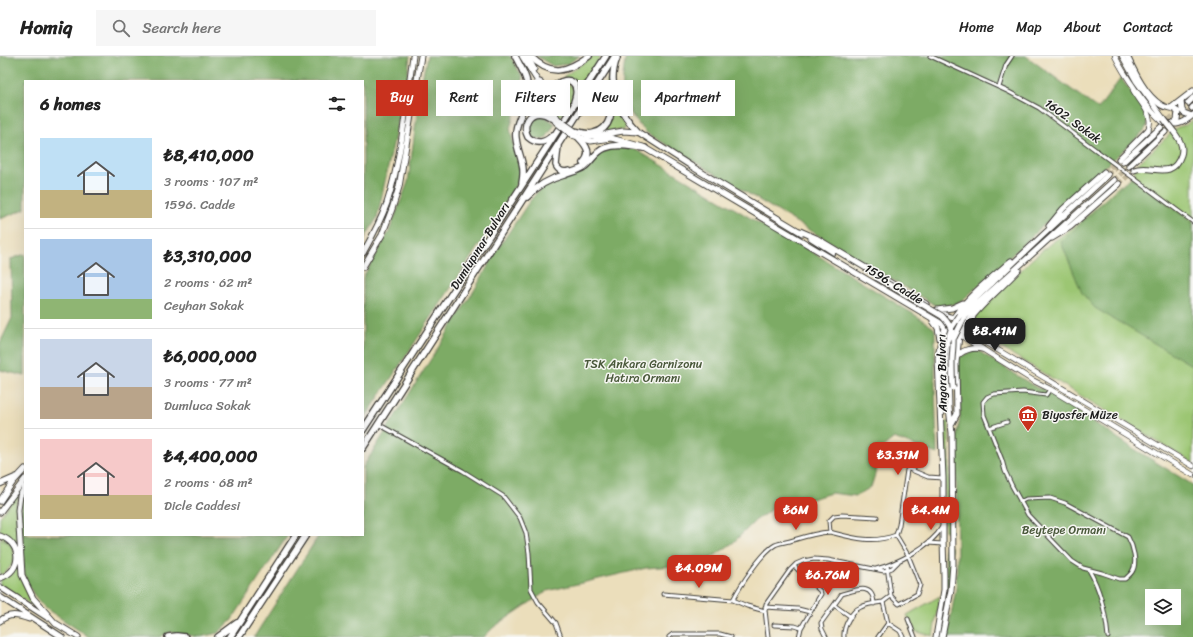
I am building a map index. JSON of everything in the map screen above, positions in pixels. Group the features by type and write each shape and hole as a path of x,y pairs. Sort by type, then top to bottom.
{"highway":[{"path":"515,56 528,84 527,95 515,133 524,166 522,186"},
{"path":"530,56 543,67 557,70 571,67 589,56"},
{"name":"Dumlupınar Bulvarı","path":"364,428 606,56"},
{"name":"Dumlupınar Bulvarı","path":"600,80 615,56"},
{"path":"618,56 614,64 613,74 615,93 624,116 638,133"},
{"path":"570,81 572,82 576,90 572,108"},
{"name":"Dumlupınar Bulvarı","path":"364,446 578,113"},
{"path":"555,120 544,114 533,115 526,123 525,130 528,137 534,141 540,142 549,138 558,131"},
{"path":"574,133 596,133 602,129 611,116"},
{"path":"559,142 556,165 558,169 566,172 579,167 586,159 588,151 587,147 579,138"},
{"path":"518,208 539,185 553,178 579,170 588,164 596,153 605,148 619,145 645,148"},
{"path":"230,637 295,536"},
{"path":"239,637 305,536"},
{"path":"218,637 243,617"},
{"path":"243,637 250,620"},
{"path":"168,637 185,637"}],"main road":[{"path":"364,251 376,229 393,181 400,150 414,56"},
{"path":"364,265 382,235 399,187 421,56"},
{"path":"522,56 537,80 547,109 555,120 574,133 591,136 623,131 638,133 638,140 632,144 628,137 630,132"},
{"path":"527,56 539,80"},
{"path":"1115,56 1145,102 1162,122 1174,132 1182,147 1181,156 1176,164 1168,170 1162,171 1141,168 1134,170"},
{"path":"1122,56 1162,122 1172,125 1181,124 1193,115"},
{"path":"1127,56 1140,81 1150,94 1162,106 1176,110 1179,115 1177,120 1172,125"},
{"path":"1128,78 1133,90 1149,115 1150,124 1148,130 1121,160 1162,122"},
{"path":"1172,108 1193,90"},
{"path":"1188,103 1193,98"},
{"path":"1181,101 1182,110 1184,113 1193,115"},
{"path":"553,116 555,120"},
{"path":"1129,166 1165,132"},
{"name":"1596. Cadde","path":"574,133 579,138 595,142 611,138 645,148 946,326"},
{"name":"1596. Cadde","path":"638,133 839,256 942,316 946,326 946,333 951,336 960,336 1193,475"},
{"path":"952,343 962,317 974,300 1106,174"},
{"path":"962,317 1114,180"},
{"path":"1047,240 1062,233 1070,227 1119,184"},
{"name":"1596. Cadde","path":"800,231 816,238 936,310 960,319 965,327 981,340 1012,357 1193,466"},
{"path":"946,326 947,321 953,317 969,299 1000,271 1027,250"},
{"path":"960,336 974,313 1006,283 1032,253"},
{"path":"912,307 916,308 920,306 917,298"},
{"path":"936,310 952,308 969,299"},
{"path":"920,312 937,325 940,334 940,343"},
{"path":"974,313 972,320 973,328 981,340"},
{"name":"Angora Bulvarı","path":"942,418 940,409 938,371 940,343 946,326"},
{"name":"Angora Bulvarı","path":"946,326 954,338 952,359 954,415 952,423"},
{"name":"Angora Bulvarı","path":"936,637 944,590 943,544 940,534 943,526 943,362 952,343 960,336"},
{"path":"940,343 946,338 955,341 952,343"},
{"name":"Angora Bulvarı","path":"952,343 956,359 957,414 952,423"},
{"name":"Angora Bulvarı","path":"942,637 952,585 954,544 952,423 949,408 948,371 952,343"},
{"path":"956,359 959,354 965,351 973,348 982,349"},
{"path":"1007,355 1004,354 1002,356 1005,363 1010,363 1012,357"},
{"path":"0,484 8,482 24,470"},
{"path":"0,501 13,482 24,470"},
{"path":"0,512 24,480"},
{"path":"24,489 20,496 18,510 22,575 33,598 56,624"},
{"path":"940,534 953,533"},
{"path":"0,536 12,543 16,548 17,555 13,570 0,578"},
{"path":"943,544 954,544"},
{"path":"0,587 78,637"},
{"path":"0,597 62,637"},
{"path":"0,621 6,617 15,615 38,622"}],"street":[{"name":"1602. Sokak","path":"930,56 999,87 1039,108 1193,222"},
{"path":"999,87 1006,65 1012,56"},
{"path":"1020,502 1026,499 1050,498 1065,503 1128,537 1132,545 1134,562 1133,572 1125,579 1119,579 1083,568 1072,562 1028,515 1020,502 1005,471 989,428 983,409 983,402 987,397 994,394 1023,392 1046,395 1050,389"},
{"path":"989,428 1007,422"},
{"path":"378,424 463,471 503,496 520,518 526,532 531,589 538,602 556,623 561,637"},
{"path":"884,569 891,596 899,604 917,594 920,590 920,586 908,555 896,535 899,525 907,470 909,469 928,477 943,478"},
{"path":"830,532 829,521 834,516 877,517"},
{"path":"733,600 738,590 753,569 764,555 775,545 807,535 830,532 875,541 896,535"},
{"path":"768,637 766,608 776,589 794,566 803,561 818,559 884,569 898,562 940,534"},
{"path":"928,543 943,544"},
{"path":"794,566 820,591 821,594 801,628 798,637"},
{"path":"888,568 888,580"},
{"path":"1089,570 1099,593 1108,637"},
{"path":"826,637 821,623 842,594 863,589 870,592 874,598 874,604"},
{"path":"663,594 733,600 758,609 798,609 810,612"},
{"path":"844,637 845,627 859,608 883,602 891,596"},
{"path":"883,602 888,624 900,631 903,637"},
{"path":"834,604 851,617"},
{"path":"758,609 766,608"},
{"path":"908,619 915,637"},
{"path":"878,637 888,624"},
{"path":"774,626 795,626 801,628"},
{"path":"669,637 673,634 720,634 731,637"}],"green space":[{"path":"0,56 410,56 407,80 376,80 376,116 399,116 377,218 364,239 364,80 24,80 24,209 0,219"},
{"path":"427,56 510,56 522,76 522,80 501,80 501,116 514,116 510,128 521,172 519,180 493,224 364,419 364,275 389,232 408,182 417,116 428,116 428,80 422,80"},
{"path":"536,56 580,56 567,64 553,66"},
{"path":"593,56 601,56 584,80 578,80 577,85 570,79 563,77"},
{"path":"626,56 1026,56 1098,109 1121,78 1144,112 1147,125 1144,131 964,299 955,304 938,307 647,133 633,116 633,80 623,80"},
{"path":"570,85 573,87 574,96 570,102"},
{"path":"536,116 545,116 555,124 546,138 542,140 532,138 527,131 530,120"},
{"path":"608,116 623,116 627,126 623,130 601,132 605,129"},
{"path":"1193,119 1193,463 980,335 975,328 974,321 978,313 1031,260 1078,224 1120,185 1122,186 1136,172 1132,169 1178,127 1186,125"},
{"name":"TSK Ankara Garnizonu Hatıra Ormanı","path":"612,147 633,149 640,152 757,222 804,247 934,328 937,454 894,438 884,446 871,487 856,496 831,493 798,503 774,508 756,520 734,542 707,561 687,565 646,568 547,591 494,627 484,637 254,637 318,536 364,536 364,465 475,289 497,250 529,202 545,183 575,173 594,157"},
{"path":"1131,177 1193,223 1193,366 1095,308 1082,293 1061,242"},
{"path":"24,254 24,376 0,370 0,343 12,318 11,259"},
{"name":"Beytepe Ormanı","path":"977,350 1037,388 1044,389 1131,447 1193,485 1193,637 947,637 956,588 957,567 956,441 960,418 958,360 961,356"},
{"path":"945,422 949,422 951,531 945,531"},
{"path":"22,487 16,504 19,567 26,590 32,601 41,611 0,585 0,580 11,572 17,551 0,535 0,517"},
{"path":"24,494 24,536 287,536 231,621 218,633 200,637 170,632 160,637 89,637 45,608 28,585 24,573 21,504"},
{"path":"0,538 11,546 14,556 10,567 0,576"},
{"path":"945,547 951,547 950,584 939,637 946,589"},
{"path":"940,596 933,636 914,631 912,621 909,620 907,615"}],"tunnel":[{"path":"1163,125 1188,103"},
{"path":"1165,132 1192,108"},
{"path":"1104,172 1119,159"},
{"path":"1108,175 1123,162"},
{"path":"1114,180 1129,166"},
{"path":"1119,184 1134,170"}],"place":[{"name":"Biyosfer Müze","path":"1028,432"}]}
